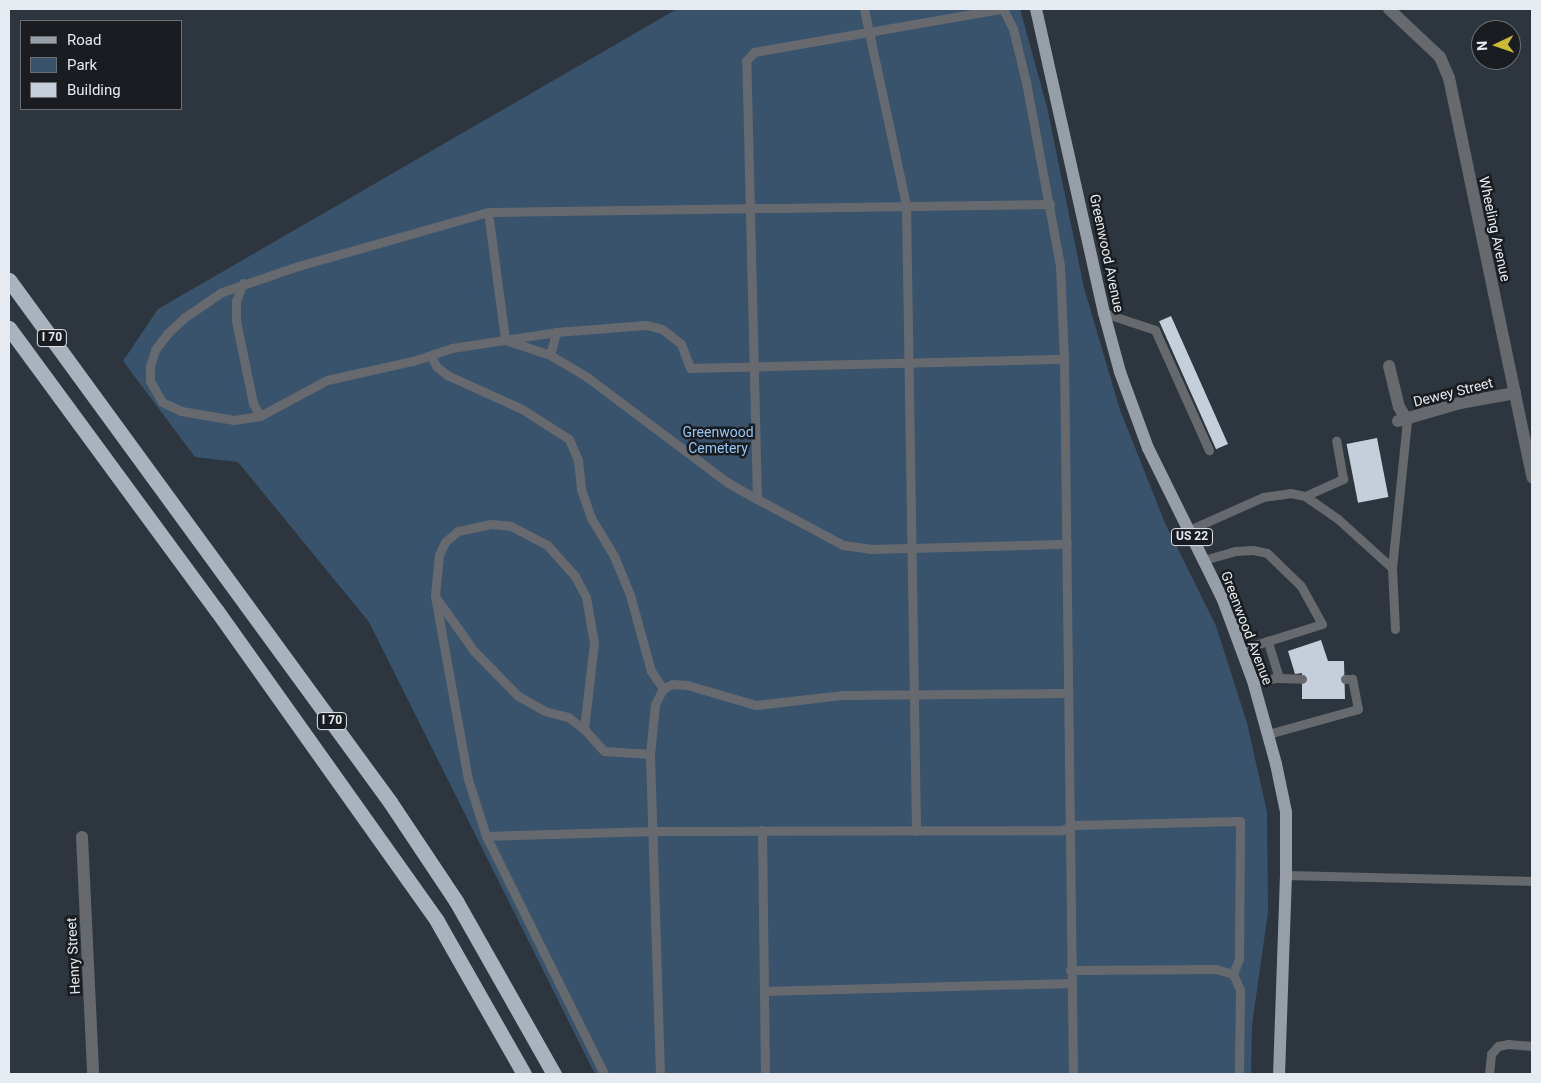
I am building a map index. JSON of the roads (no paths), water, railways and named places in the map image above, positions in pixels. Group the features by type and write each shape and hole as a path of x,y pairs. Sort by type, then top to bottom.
{"highway":[{"name":"I 70","path":"9,280 390,802 456,901 554,1074"},
{"name":"I 70","path":"9,328 229,626 438,921 524,1074"}],"main road":[{"name":"Greenwood Avenue","path":"1036,9 1104,313 1120,372 1148,448 1204,560 1242,649 1268,734 1286,812 1286,875 1279,1074"}],"street":[{"name":"Wheeling Avenue","path":"1389,9 1440,57 1449,78 1532,477"},
{"path":"1389,366 1403,420"},
{"name":"Dewey Street","path":"1403,420 1460,403 1516,393"},
{"name":"Henry Street","path":"82,837 93,1074"}],"lane":[{"path":"864,9 906,205 913,549 916,831"},
{"path":"757,499 756,366 746,61 754,52 869,34 1002,9 1013,30 1022,65 1050,204 1060,265 1064,359 1067,544 1070,970 1072,984 1073,1074"},
{"path":"1050,204 488,212 446,222 243,284 208,301 167,334 155,350 150,366 150,381 162,402 181,412 234,420 260,416 327,380 431,356 452,348 556,332 646,325 662,329 681,344 690,368 1064,359"},
{"path":"488,212 505,340"},
{"path":"243,284 236,301 236,321 253,403 260,416"},
{"path":"1104,313 1155,330 1209,450"},
{"path":"550,355 556,332"},
{"path":"505,340 550,355 587,377 727,482 843,545 870,549 913,549 1067,544"},
{"path":"431,356 436,366 448,375 522,409 569,439 578,460 581,489 591,518 614,556 630,595 648,662 663,689"},
{"path":"1395,629 1392,568 1403,420"},
{"path":"1305,496 1343,480 1336,441"},
{"path":"1189,530 1263,497 1290,493 1305,496 1338,519 1392,568"},
{"path":"584,728 594,668 592,617 586,597 574,576 547,545 511,526 491,524 458,531 445,542 439,555 435,596 468,779 486,836 604,1074"},
{"path":"1204,560 1234,551 1253,550 1266,553 1301,586 1322,624 1242,649"},
{"path":"435,596 474,651 518,696 545,711 568,717 584,728 604,750 650,754"},
{"path":"1268,641 1279,678"},
{"path":"1253,680 1302,679"},
{"path":"1268,734 1358,710 1352,679 1345,679"},
{"path":"660,1074 654,831 650,754 655,704 663,689 672,684 687,685 756,705 843,695 1068,693"},
{"path":"486,836 654,831 916,831 1069,828 1240,821 1239,959 1233,974 1240,990 1240,1074"},
{"path":"762,830 765,1074"},
{"path":"1286,875 1532,881"},
{"path":"1070,970 1216,969 1233,974"},
{"path":"764,991 1072,984"},
{"path":"1489,1074 1491,1054 1498,1046 1508,1044 1532,1046"}],"park label":[{"name":"Greenwood Cemetery","path":"718,440"}]}
